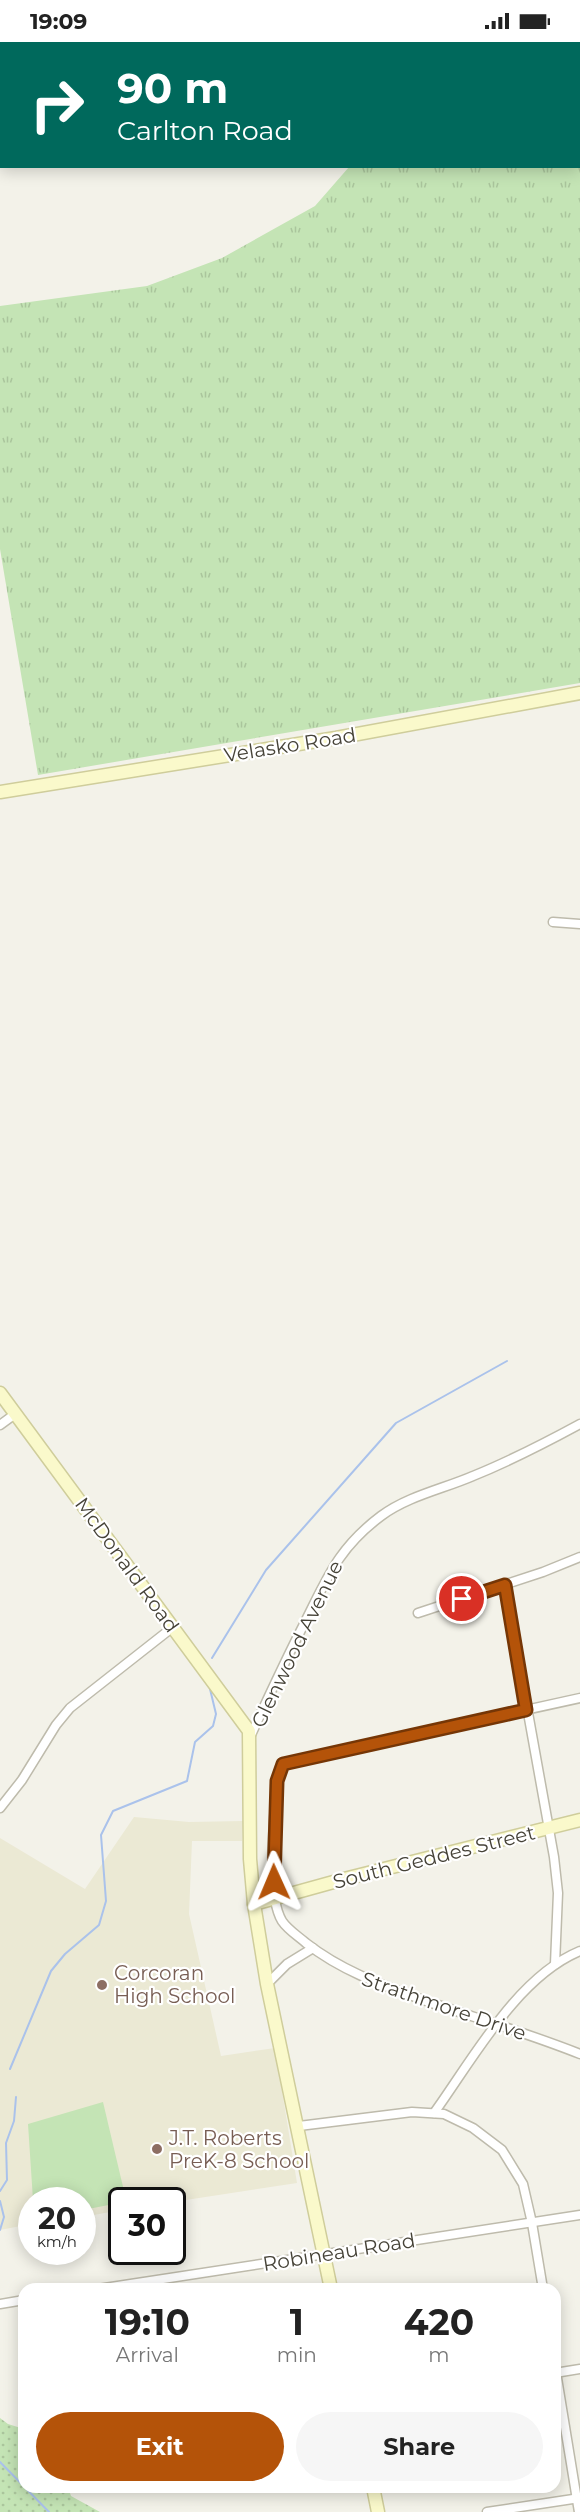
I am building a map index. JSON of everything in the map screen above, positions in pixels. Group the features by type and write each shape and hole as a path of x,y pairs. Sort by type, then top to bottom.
{"street":[{"name":"Velasko Road","path":"0,792 336,738 580,693"},
{"path":"554,922 580,924"},
{"name":"McDonald Road","path":"0,1393 243,1721 250,1738"},
{"path":"0,1425 15,1414"},
{"name":"Glenwood Avenue","path":"330,2283 299,2126 267,1983 254,1904 250,1858 250,1738 274,1682 326,1575 343,1551 362,1532 382,1515 400,1505 502,1465 580,1424"},
{"path":"418,1614 580,1557"},
{"path":"505,1585 558,1893 555,1964"},
{"path":"0,1808 22,1780 56,1725 70,1708 173,1627"},
{"path":"275,1898 274,1825 277,1781 283,1764 580,1698"},
{"name":"South Geddes Street","path":"254,1904 580,1820"},
{"name":"Strathmore Drive","path":"275,1898 281,1920 289,1929 312,1948 354,1974 580,2054"},
{"path":"267,1983 286,1964 312,1948"},
{"path":"434,2113 528,1985 555,1964 580,1951"},
{"path":"299,2126 412,2112 444,2115 473,2128 502,2150 523,2184 542,2283"},
{"name":"Robineau Road","path":"138,2283 580,2215"},
{"path":"0,2304 18,2301"},
{"path":"561,2371 580,2369"},
{"path":"561,2404 579,2512"},
{"path":"374,2493 378,2512"},
{"path":"487,2512 578,2498"}],"shaded area":[{"name":"Corcoran High School","path":"134,1817 189,1822 243,1821 242,1841 192,1841 189,1914 221,2056 275,2048 297,2183 186,2200 186,2187 108,2187 108,2212 96,2215 96,2187 18,2187 18,2227 0,2230 0,1838 85,1889"}],"green space":[{"path":"348,168 580,168 580,683 38,775 0,549 0,306 147,286 222,258 315,206"},
{"path":"103,2102 123,2187 108,2187 108,2205 96,2207 96,2187 32,2187 28,2124"},
{"path":"0,2418 18,2427 18,2493 70,2493 71,2496 100,2512 0,2512"}],"waterway":[{"path":"212,1658 266,1570 396,1423 507,1361"},
{"path":"10,2069 51,1971 65,1954 99,1925 106,1901 101,1835 113,1811 187,1781 195,1742 213,1726 216,1714 210,1689"},
{"path":"0,2191 7,2180 6,2143 14,2121 16,2097"},
{"path":"0,2201 4,2217 0,2230"},
{"path":"0,2462 18,2480"},
{"path":"30,2493 49,2512"}],"place":[{"name":"Corcoran High School","path":"102,1985"},
{"name":"J.T. Roberts PreK-8 School","path":"157,2149"}],"route":[{"path":"274,1882 277,1781 283,1764 526,1710 505,1585 462,1599"}]}
